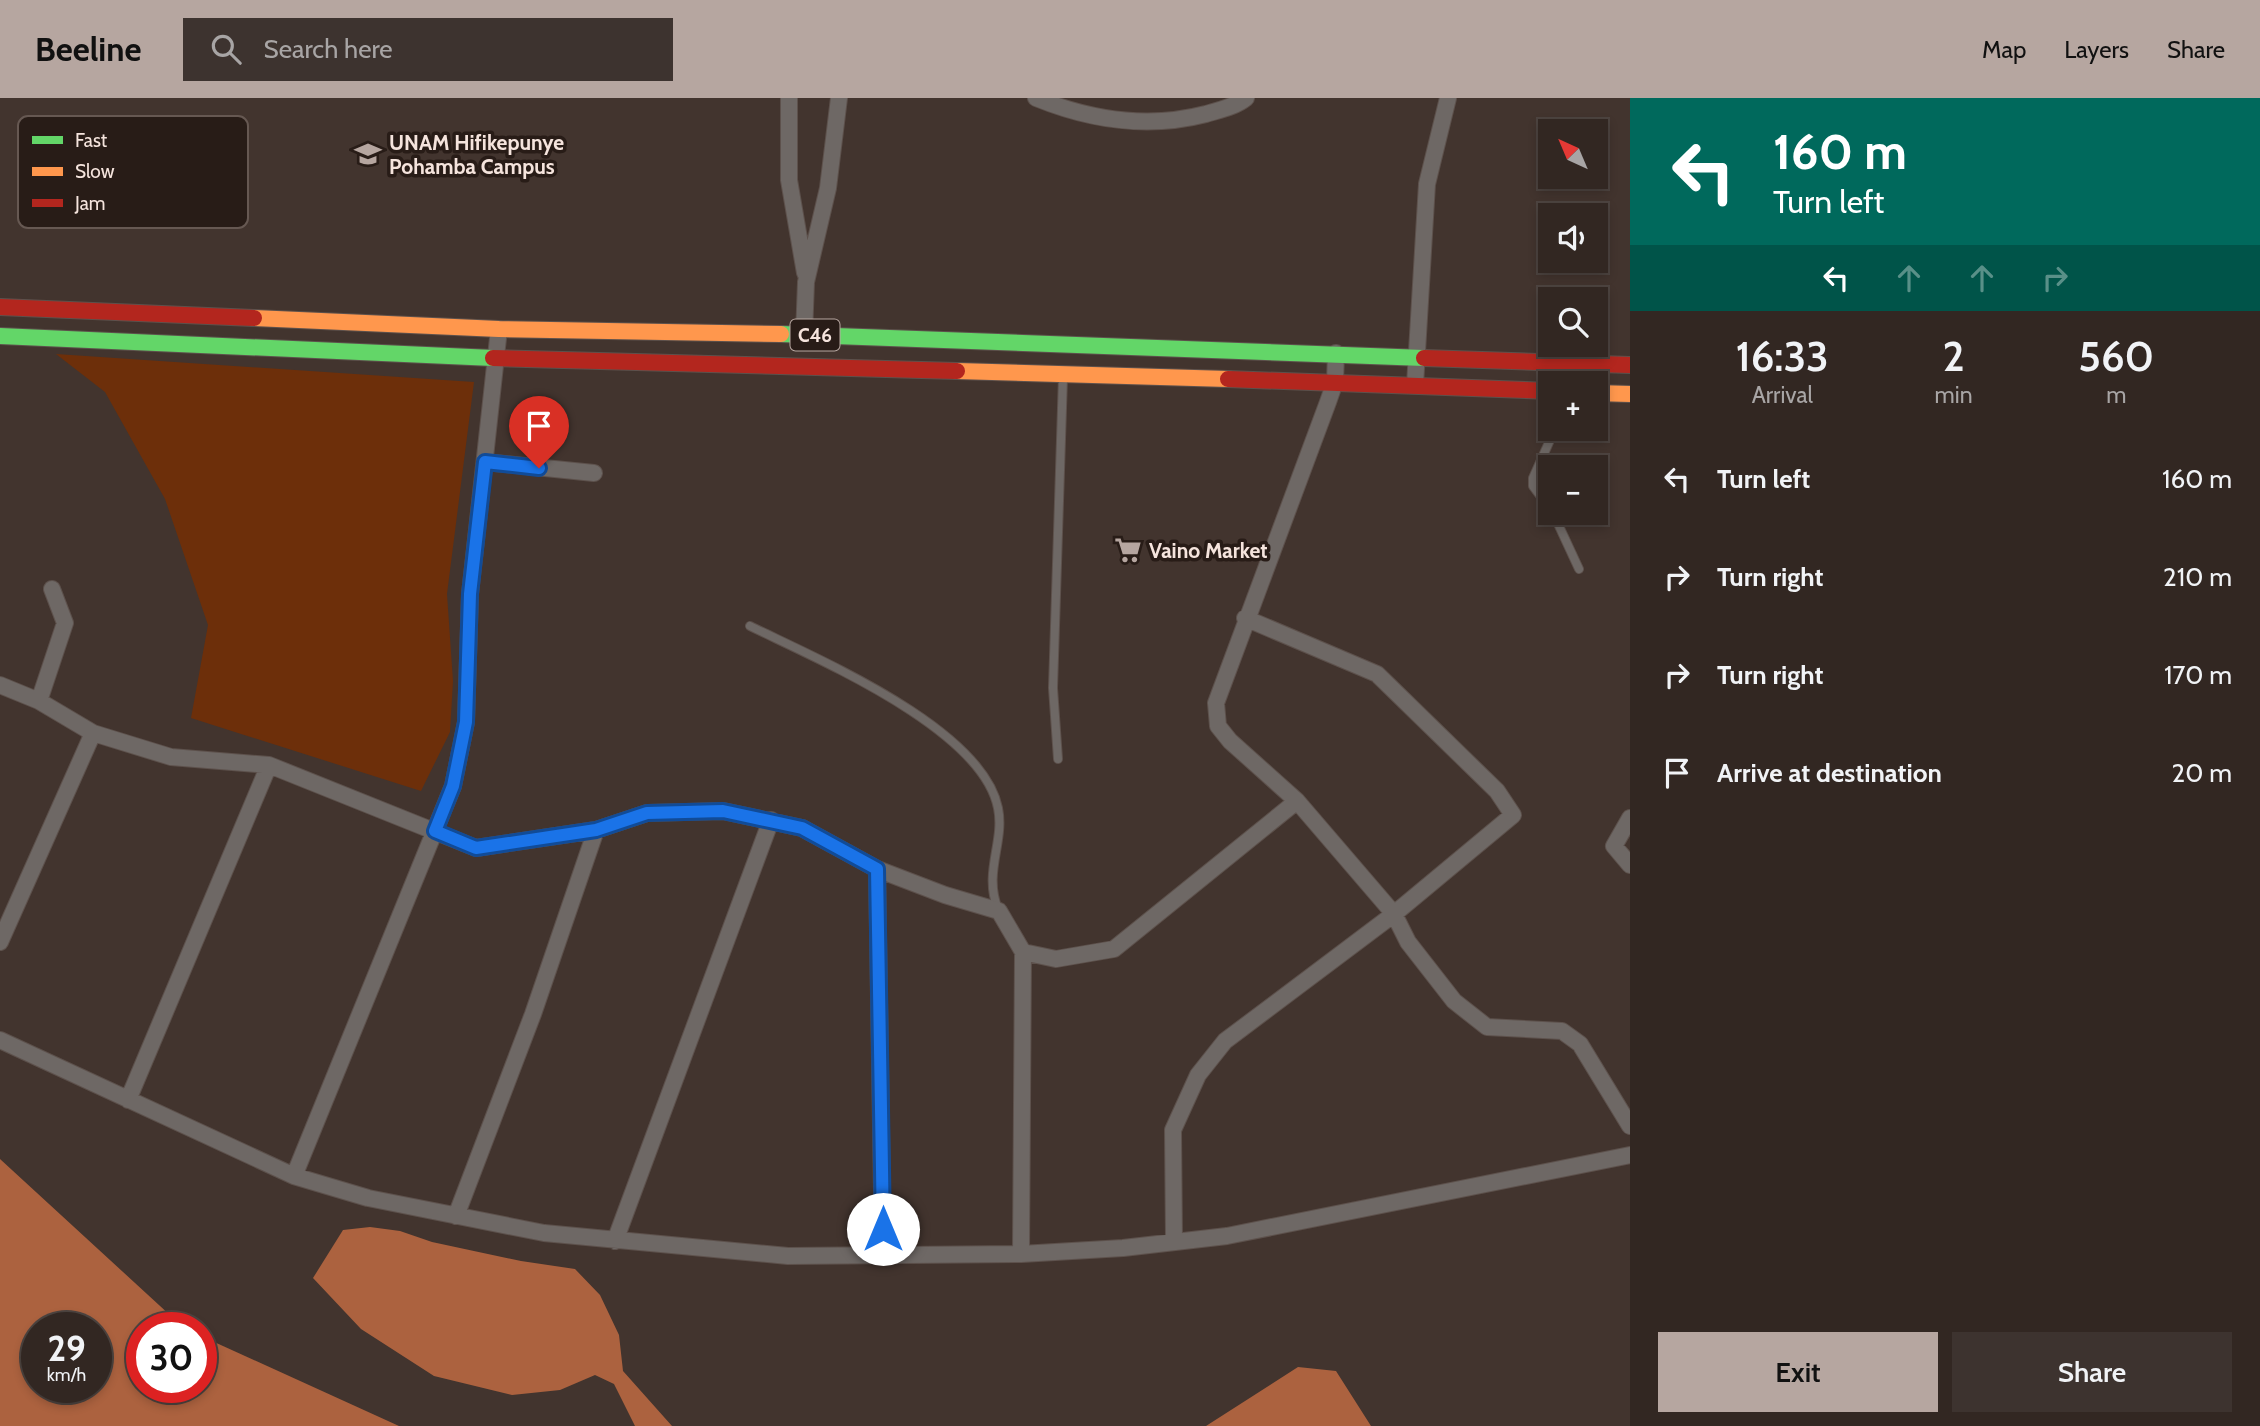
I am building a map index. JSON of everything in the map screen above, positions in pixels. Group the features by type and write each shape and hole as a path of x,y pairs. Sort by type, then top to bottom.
{"main road":[{"name":"C46","path":"0,307 499,329 616,329 1630,365"},
{"path":"801,366 804,335"},
{"name":"C46","path":"0,336 498,357 1538,390"},
{"path":"1608,393 1630,394"}],"street":[{"path":"789,98 789,180 806,282"},
{"path":"804,335 806,282 828,188 839,98"},
{"path":"1035,98 1058,107 1124,122 1178,121 1220,110 1246,98"},
{"path":"1415,385 1427,184 1448,98"},
{"path":"294,1176 453,786 466,722 470,594 499,329"},
{"path":"1336,353 1335,382 1245,618 1216,703 1218,726 1230,741 1297,801 1395,914 1408,942 1454,1001 1487,1027 1562,1031 1580,1044 1630,1126"},
{"path":"485,462 594,474"},
{"path":"39,701 65,624 52,589"},
{"path":"1174,1242 1173,1130 1198,1075 1225,1041 1395,914 1513,815 1497,791 1377,674 1245,618"},
{"path":"0,685 39,701 93,733 171,757 269,765 476,848 596,830 647,813 723,811 802,828 877,869 945,895 999,911 1023,952 1021,1254"},
{"path":"0,942 93,733"},
{"path":"128,1100 269,765"},
{"path":"1023,952 1056,959 1114,949 1297,801"},
{"path":"1630,818 1614,846 1630,866"},
{"path":"615,1241 771,820"},
{"path":"456,1216 533,1014 596,830"},
{"path":"877,869 883,1255"},
{"path":"0,1040 294,1176 368,1198 456,1216 615,1241 788,1256 1021,1254 1227,1236 1630,1155"}],"lane":[{"path":"1058,759 1053,688 1063,374"},
{"path":"1538,467 1533,486 1538,493"},
{"path":"1558,525 1579,569"},
{"path":"750,626 885,692 927,723 979,770 992,790 998,808 1000,825 992,867 993,896 999,911"}],"shaded area":[{"path":"56,354 474,382 447,594 453,681 450,732 421,791 191,718 208,625 165,499 105,392"},
{"path":"0,1159 167,1312 126,1312 126,1403 217,1403 217,1343 399,1426 0,1426"},
{"path":"370,1227 400,1231 432,1242 521,1261 575,1269 600,1295 619,1335 623,1371 672,1426 635,1426 614,1384 595,1375 560,1390 512,1395 434,1376 361,1329 313,1278 343,1230"},
{"path":"1298,1367 1336,1371 1371,1426 1206,1426"}],"traffic: fast":[{"path":"781,334 1424,358"},
{"path":"0,336 493,358"}],"traffic: slow":[{"path":"254,318 499,329 781,334"},
{"path":"957,371 1228,379"},
{"path":"1608,393 1630,394"}],"traffic: jam":[{"path":"0,307 254,318"},
{"path":"493,358 957,371"},
{"path":"1424,358 1630,365"},
{"path":"1228,379 1538,391"}],"place":[{"name":"UNAM Hifikepunye Pohamba Campus","path":"368,154"},
{"name":"Vaino Market","path":"1128,550"}],"route":[{"path":"539,468 485,462 470,594 466,722 453,786 435,831 476,848 596,830 647,813 723,811 802,828 877,869 883,1229"}]}
